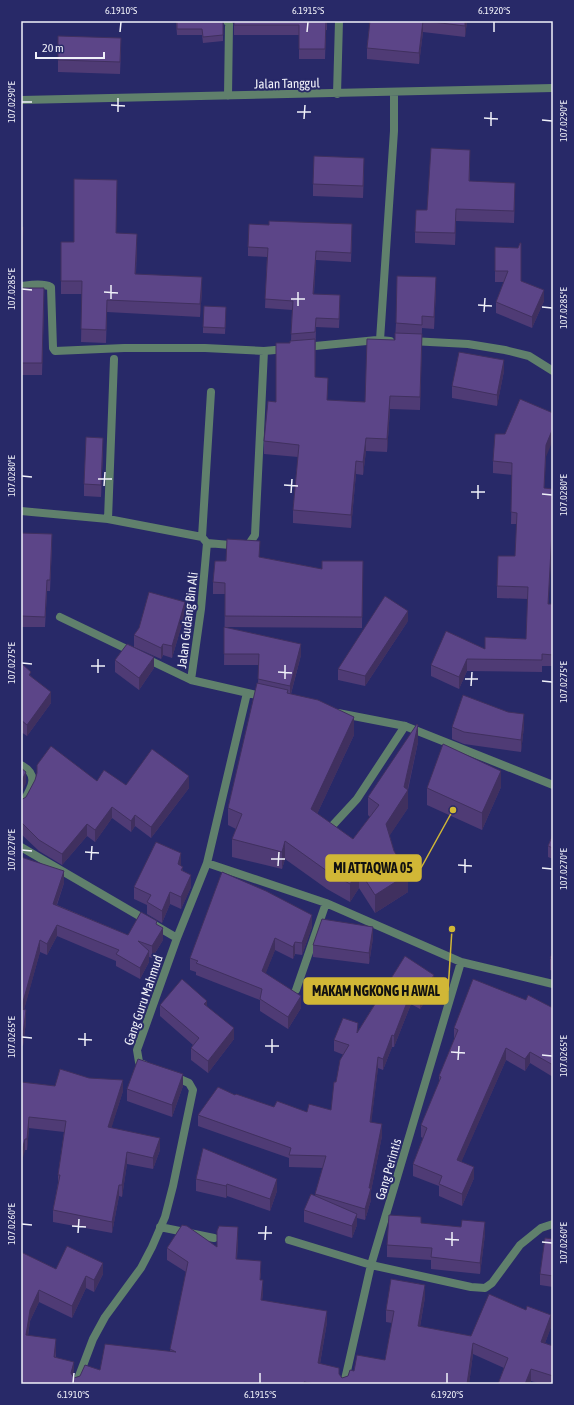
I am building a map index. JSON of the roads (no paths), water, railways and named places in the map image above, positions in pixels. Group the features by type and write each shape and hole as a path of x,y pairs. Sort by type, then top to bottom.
{"street":[{"path":"228,21 228,96"},
{"path":"337,94 339,21"},
{"name":"Jalan Tanggul","path":"21,100 337,94 394,96 553,88"},
{"path":"380,340 394,125 394,96"},
{"path":"21,286 28,285 51,287 53,348 55,351 124,348 205,348 264,351 380,340 468,344 505,350 529,356 553,371"},
{"path":"21,511 108,519 205,540 242,546 249,544 254,535 264,351"},
{"path":"108,519 114,359"},
{"name":"Jalan Gudang Bin Ali","path":"211,392 202,608 191,680 276,699"},
{"path":"60,617 191,680"},
{"name":"Gang Guru Mahmud","path":"150,1067 139,1062 137,1050 177,938 207,864 247,693"},
{"path":"328,710 405,726 553,785"},
{"path":"333,825 357,800 405,726"},
{"path":"21,765 30,772 33,778 31,788 21,806"},
{"path":"21,847 177,938"},
{"path":"207,864 326,903 461,962 546,981 553,984"},
{"path":"296,990 326,903"},
{"name":"Gang Perintis","path":"344,1384 371,1265 461,962"},
{"path":"76,1384 93,1339 105,1317 142,1268 165,1217 174,1186 193,1090 189,1083 164,1072"},
{"path":"289,1240 371,1265 471,1287 485,1288 492,1283 520,1245 541,1228 553,1224"},
{"path":"160,1227 214,1238"}],"place":[{"name":"MI ATTAQWA 05","path":"453,810"},
{"name":"MAKAM NGKONG H AWAL","path":"452,929"}]}
